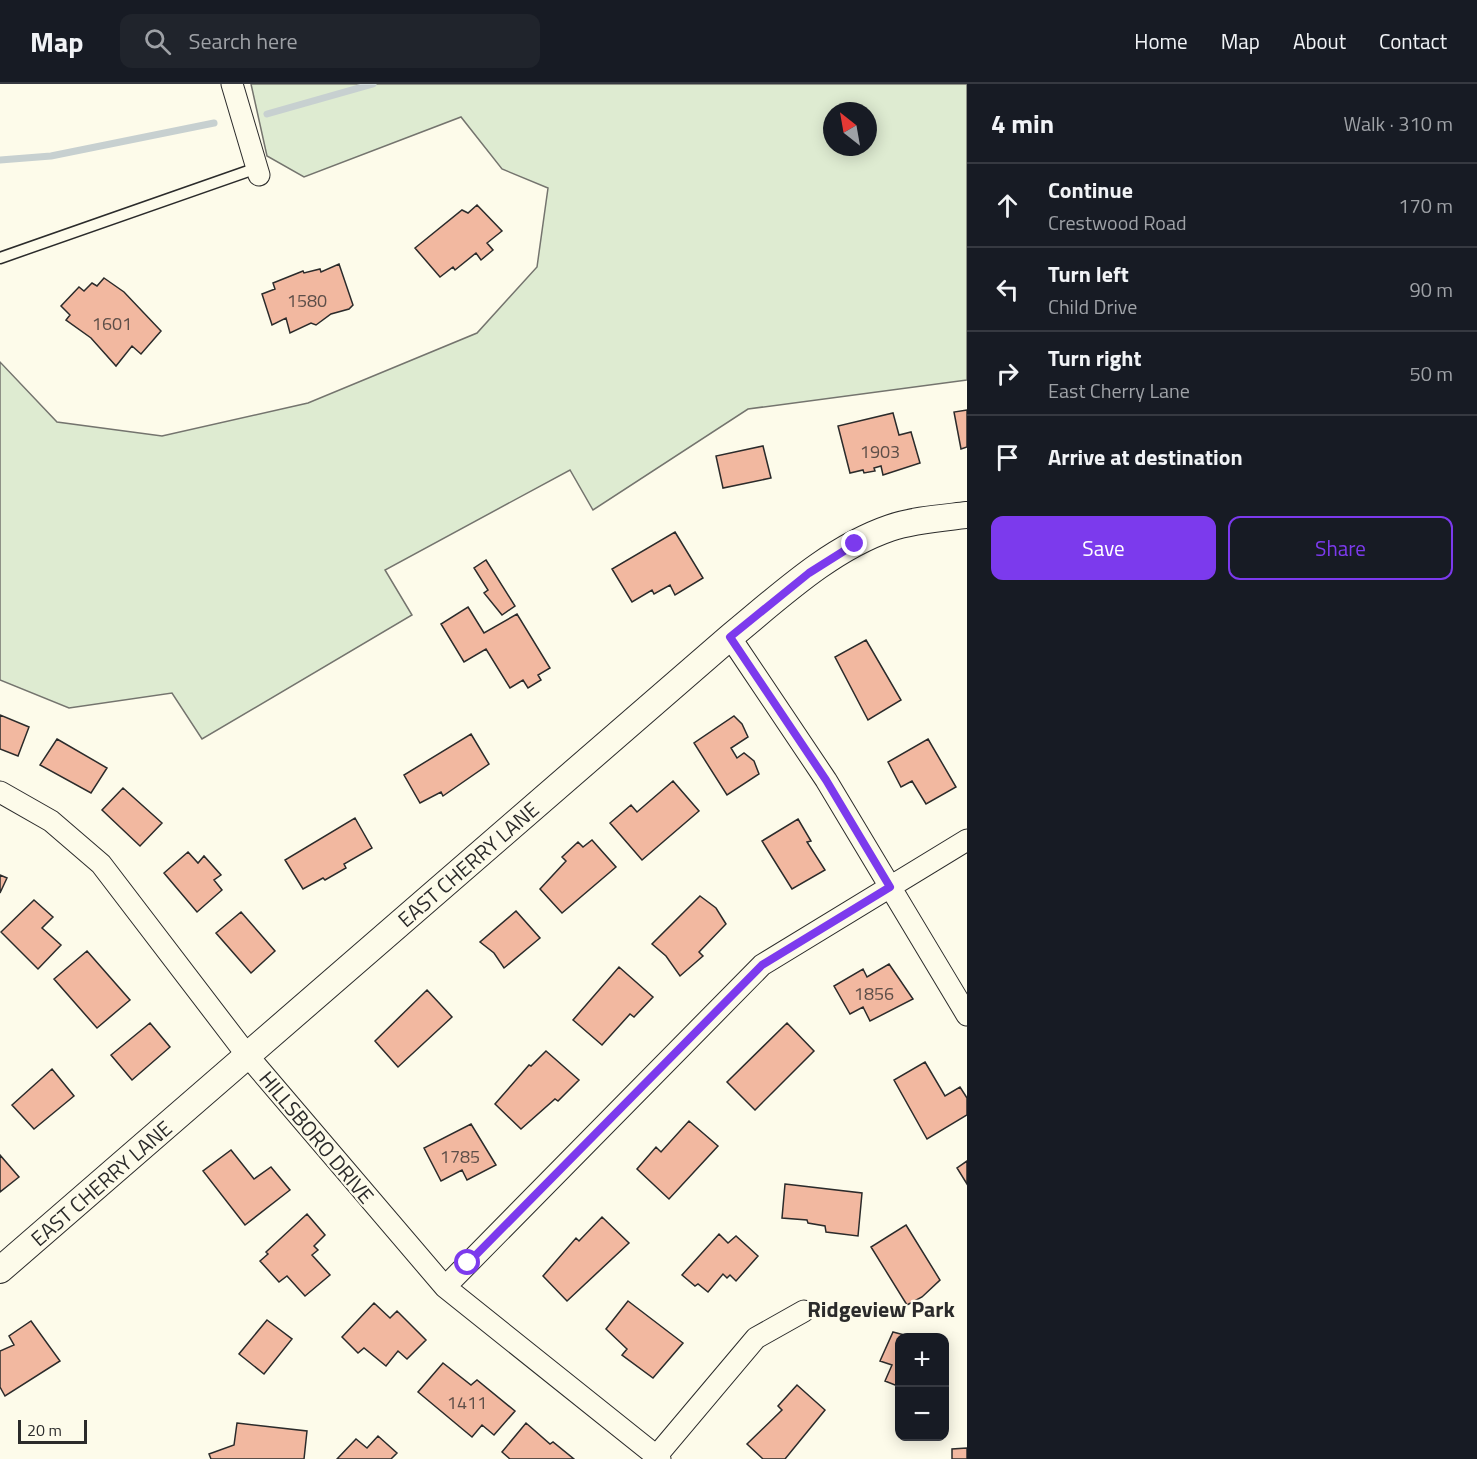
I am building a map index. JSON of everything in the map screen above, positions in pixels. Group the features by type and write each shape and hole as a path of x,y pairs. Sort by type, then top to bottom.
{"street":[{"path":"232,84 258,172"},
{"name":"EAST CHERRY LANE","path":"0,1270 730,637 809,573 855,544 891,528 967,515"},
{"path":"730,637 826,780 967,1015"},
{"name":"HILLSBORO DRIVE","path":"0,792 51,821 101,864 247,1055 445,1287 657,1458"},
{"path":"445,1287 762,965 967,840"},
{"path":"657,1458 756,1338 804,1311"}],"lane":[{"path":"0,258 258,172"}],"green space":[{"path":"251,84 967,84 967,380 748,409 593,510 570,470 385,570 412,615 202,739 172,693 69,708 0,680 0,362 57,422 162,436 308,403 477,333 537,267 548,188 502,169 461,117 304,177 267,156"}],"building":[{"path":"477,205 502,231 487,243 493,250 481,260 476,253 455,270 453,267 440,277 415,248 462,210 468,213"},
{"path":"339,264 353,305 349,309 331,314 316,325 311,323 290,333 286,318 272,325 262,294 275,289 273,283 303,271 304,273 320,269 321,272"},
{"path":"104,278 124,292 161,331 141,354 132,346 116,366 91,338 66,320 70,315 61,306 79,287 84,291 92,283 97,286"},
{"path":"967,410 967,447 961,449 954,412"},
{"path":"893,413 899,435 911,432 920,463 883,475 881,466 874,468 875,471 864,473 863,470 850,473 838,426"},
{"path":"763,446 771,478 723,488 716,456"},
{"path":"675,532 703,578 675,595 670,585 654,594 652,590 632,602 612,569"},
{"path":"486,560 515,606 502,615 484,593 488,590 474,568"},
{"path":"468,607 484,633 517,614 550,668 538,675 541,680 528,688 523,680 510,688 486,649 464,662 441,624"},
{"path":"866,640 901,700 868,720 835,657"},
{"path":"0,715 29,727 18,756 0,749"},
{"path":"734,716 742,724 748,737 731,748 737,758 744,753 754,761 759,774 727,795 694,743"},
{"path":"471,734 489,764 443,796 441,792 420,803 404,775"},
{"path":"57,739 107,768 91,793 40,765"},
{"path":"928,739 956,787 926,804 912,781 901,787 888,762"},
{"path":"673,781 699,811 642,860 610,823 631,805 637,812"},
{"path":"123,788 162,823 140,846 102,810"},
{"path":"355,818 372,848 344,864 346,868 303,889 285,860"},
{"path":"798,819 811,841 807,842 825,870 792,889 762,841"},
{"path":"592,840 616,867 562,913 540,889 566,861 562,857 578,842 583,847"},
{"path":"188,852 198,863 204,856 221,875 214,880 222,890 197,912 164,873"},
{"path":"0,875 7,878 0,893"},
{"path":"700,896 716,908 726,924 699,952 703,956 680,976 666,956 652,944"},
{"path":"34,900 53,917 42,928 61,945 38,969 1,932"},
{"path":"516,911 540,938 504,968 494,953 480,942"},
{"path":"241,912 275,951 251,973 216,933"},
{"path":"87,951 130,1000 97,1028 54,979"},
{"path":"889,964 913,999 870,1021 863,1007 850,1014 834,986 863,969 867,977"},
{"path":"619,967 653,997 634,1017 630,1014 602,1045 573,1020"},
{"path":"427,990 452,1017 398,1067 375,1041"},
{"path":"150,1023 170,1047 132,1080 111,1055"},
{"path":"787,1023 814,1051 755,1110 727,1082"},
{"path":"546,1051 579,1080 558,1101 555,1099 521,1129 495,1104 529,1065 531,1066"},
{"path":"925,1062 945,1096 960,1087 967,1098 967,1115 927,1139 894,1080"},
{"path":"52,1069 74,1096 34,1129 12,1105"},
{"path":"689,1121 718,1146 669,1199 637,1169 656,1147 661,1152"},
{"path":"471,1124 496,1165 467,1180 462,1170 441,1181 424,1148"},
{"path":"231,1150 254,1179 271,1167 290,1190 245,1225 203,1171"},
{"path":"0,1155 19,1177 0,1192"},
{"path":"967,1161 967,1184 957,1168"},
{"path":"785,1184 862,1193 858,1236 826,1232 825,1226 808,1223 807,1220 782,1218"},
{"path":"307,1214 325,1235 314,1246 318,1250 312,1255 330,1275 305,1296 287,1276 279,1282 260,1261 268,1254 266,1252"},
{"path":"602,1217 629,1243 567,1301 543,1276 576,1238 579,1241"},
{"path":"906,1225 940,1280 922,1297 907,1305 871,1247"},
{"path":"719,1234 728,1243 736,1236 758,1256 736,1281 730,1275 727,1278 723,1274 708,1292 698,1284 695,1286 682,1275"},
{"path":"628,1301 683,1343 653,1378 622,1355 627,1349 606,1329"},
{"path":"374,1303 390,1318 397,1311 426,1340 407,1359 398,1351 386,1366 364,1348 358,1353 342,1337"},
{"path":"267,1320 292,1339 264,1374 239,1354"},
{"path":"31,1321 60,1361 5,1396 0,1387 0,1351 14,1345 9,1336"},
{"path":"893,1332 897,1333 895,1333 895,1385 885,1381 892,1365 880,1361"},
{"path":"443,1363 471,1385 477,1380 515,1411 494,1435 482,1425 472,1437 418,1392"},
{"path":"797,1385 825,1410 785,1459 763,1459 747,1444 782,1410 778,1406"},
{"path":"237,1423 307,1431 304,1459 211,1459 209,1454 234,1445"},
{"path":"526,1423 550,1444 553,1442 574,1459 510,1459 502,1452"},
{"path":"378,1436 397,1453 391,1459 337,1459 356,1439 367,1448"},
{"path":"967,1448 967,1459 952,1459 952,1449"}],"waterway":[{"path":"267,114 373,84"},
{"path":"0,160 51,156 214,123"}],"district":[{"name":"Ridgeview Park","path":"881,1309"}],"route":[{"path":"468,1263 762,965 890,887 767,687 730,637 809,573 855,544"}]}
